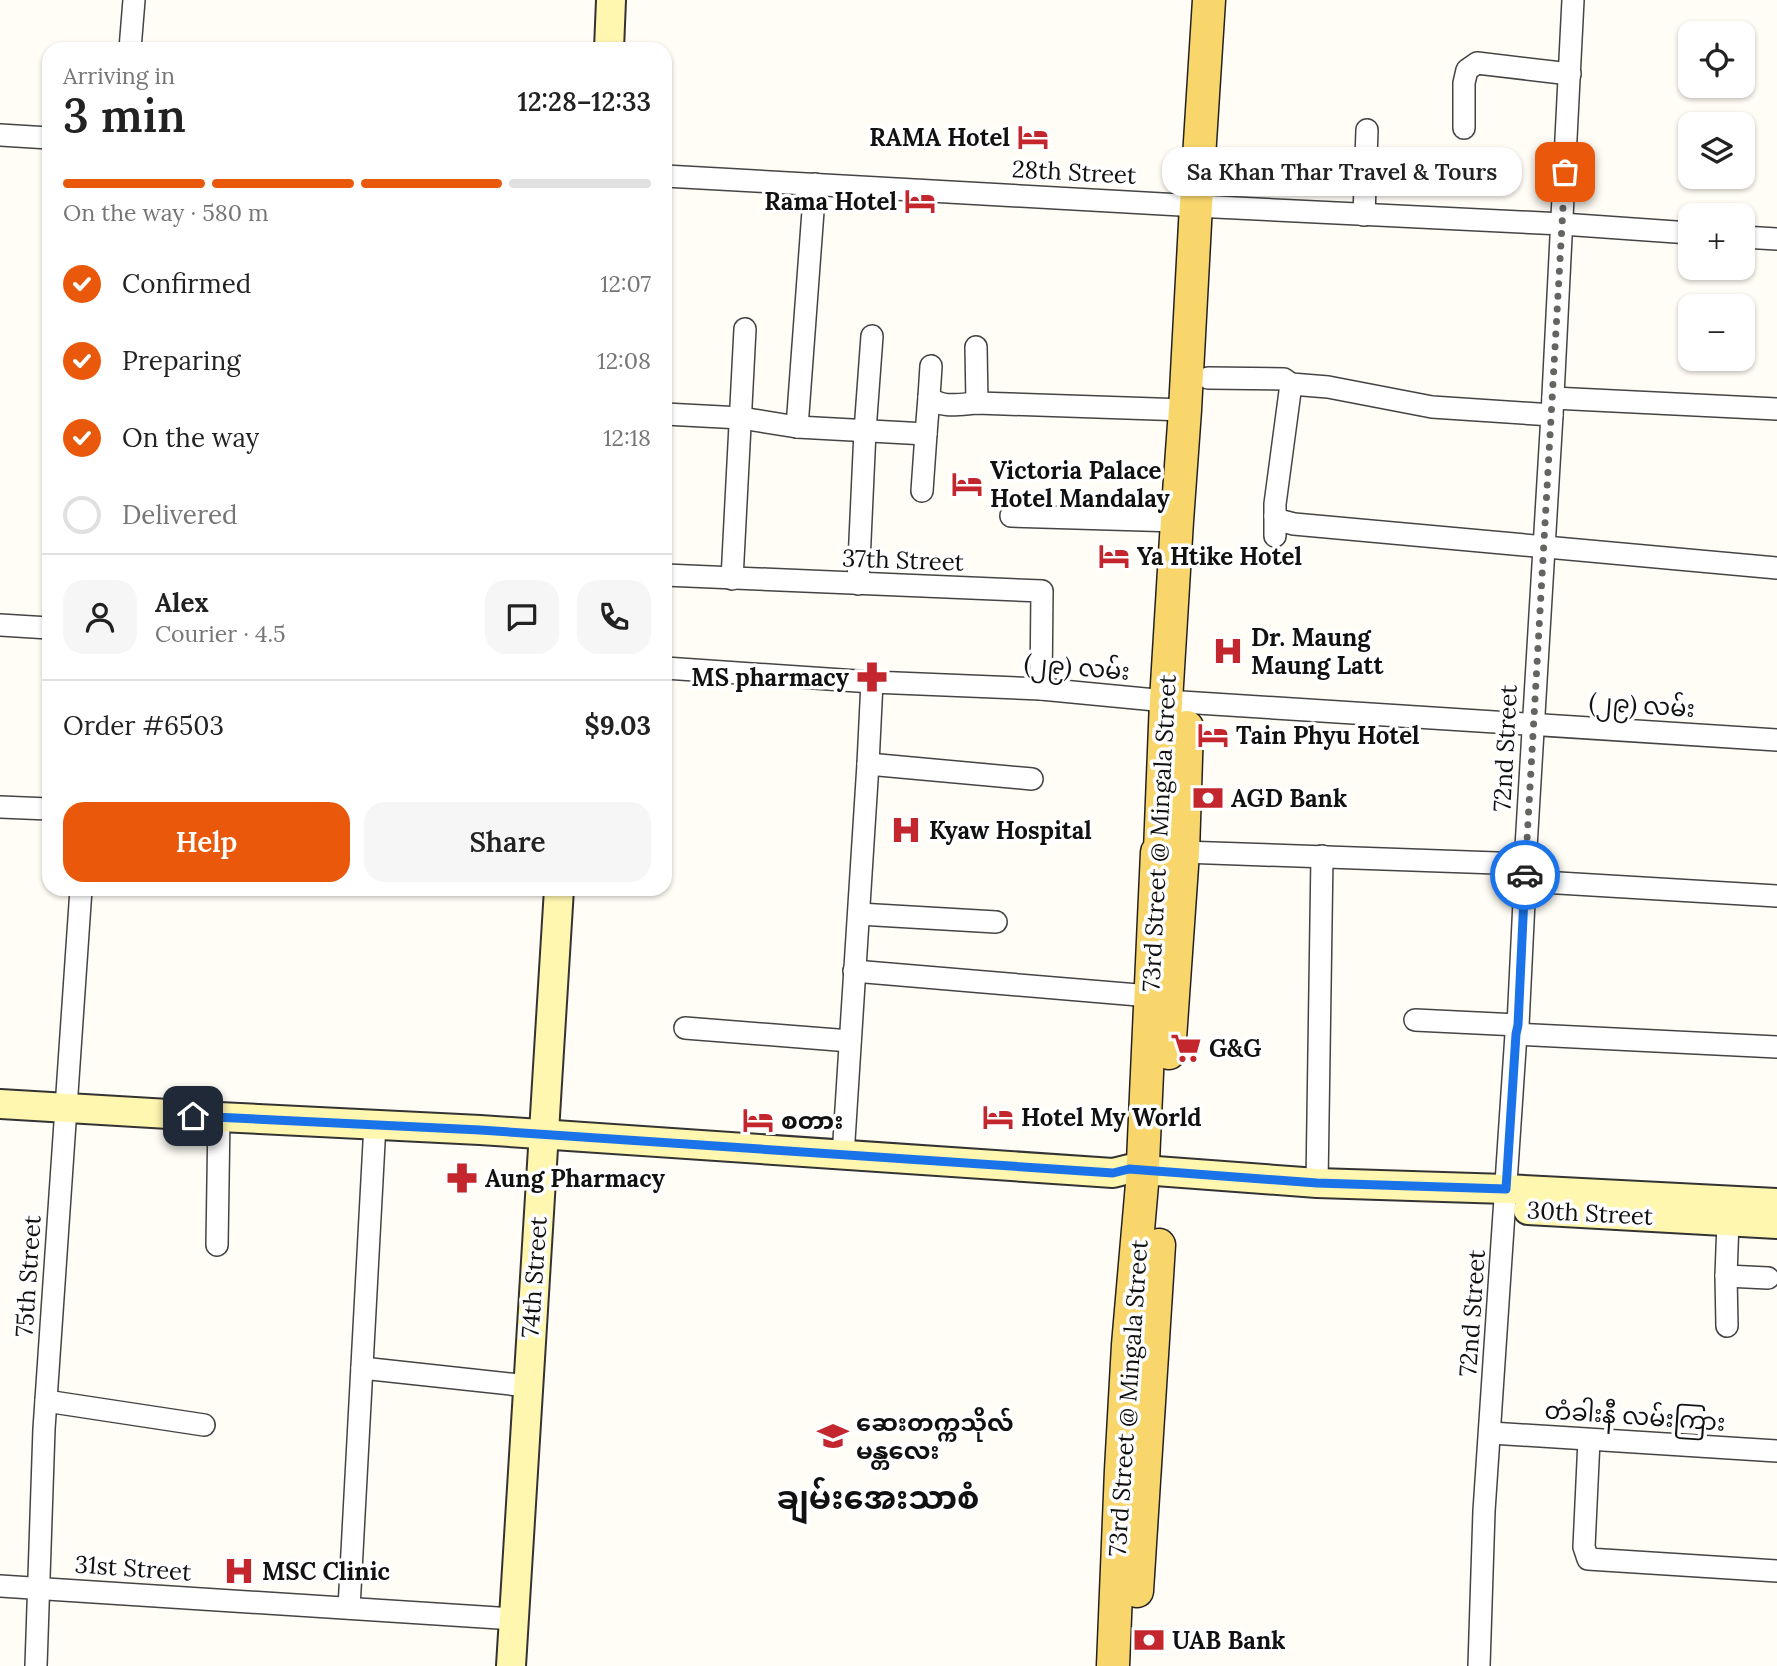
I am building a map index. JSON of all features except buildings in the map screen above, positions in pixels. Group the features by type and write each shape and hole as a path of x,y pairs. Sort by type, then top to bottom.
{"main road":[{"path":"608,42 611,0"},
{"name":"73rd Street @ Mingala Street","path":"1134,1666 1144,1177 1157,852 1160,851 1177,701 1208,378 1206,206 1209,0"},
{"name":"73rd Street @ Mingala Street","path":"1113,1666 1128,1345 1144,1177 1172,992 1183,852 1177,701 1177,521 1185,410 1206,206 1231,0"},
{"name":"74th Street","path":"511,1666 559,896"},
{"name":"30th Street","path":"0,1104 375,1124 1144,1177 1317,1183 1777,1224"},
{"name":"30th Street","path":"1144,1177 1270,1194 1777,1203"}],"street":[{"path":"131,42 134,0"},
{"name":"72nd Street","path":"1479,1666 1485,1511 1517,1030 1573,0"},
{"path":"1464,128 1464,83 1467,70 1477,63 1570,74"},
{"path":"1364,215 1367,130"},
{"path":"0,135 42,138"},
{"name":"28th Street","path":"672,176 1678,232"},
{"path":"797,427 815,184"},
{"path":"1755,238 1777,239"},
{"path":"732,579 745,329"},
{"path":"858,584 872,336"},
{"path":"976,347 977,402"},
{"path":"922,491 931,366"},
{"path":"1208,378 1284,379 1291,384 1328,387 1432,407 1777,409"},
{"path":"1291,384 1275,526 1282,521 1544,548 1777,568"},
{"path":"929,397 936,403 945,405 977,402 1185,410"},
{"path":"672,414 741,418 797,427 926,434"},
{"path":"1011,516 1177,521"},
{"name":"37th Street","path":"672,575 1042,592 1041,689"},
{"path":"0,625 42,628"},
{"name":"(၂၉) လမ်း","path":"672,668 1041,689 1177,701 1777,740"},
{"path":"843,1156 872,681"},
{"path":"868,764 1032,779"},
{"path":"0,807 42,809"},
{"path":"1183,852 1322,856 1777,896"},
{"path":"1317,1183 1322,856"},
{"name":"75th Street","path":"36,1666 39,1588 34,1429 46,1401 81,896"},
{"path":"859,914 996,922"},
{"path":"854,971 1150,996"},
{"path":"1415,1020 1517,1030 1777,1047"},
{"path":"685,1028 850,1041"},
{"path":"217,1245 219,1117"},
{"path":"349,1608 375,1124"},
{"path":"1727,1326 1728,1221"},
{"path":"1726,1276 1768,1278"},
{"path":"362,1368 528,1386"},
{"path":"46,1401 204,1425"},
{"name":"တံခါးနီ လမ်းကြား","path":"1491,1433 1777,1451"},
{"path":"1590,1440 1584,1547 1588,1559 1777,1571"},
{"name":"31st Street","path":"0,1586 514,1619"}],"way so far":[{"path":"1525,875 1565,172"}],"place":[{"name":"RAMA Hotel","path":"1033,137"},
{"name":"Sa Khan Thar Travel & Tours","path":"1565,172"},
{"name":"Rama Hotel","path":"920,201"},
{"name":"Victoria Palace Hotel Mandalay","path":"967,484"},
{"name":"Ya Htike Hotel","path":"1114,556"},
{"name":"Dr. Maung Maung Latt","path":"1228,651"},
{"name":"MS pharmacy","path":"872,677"},
{"name":"Tain Phyu Hotel","path":"1213,735"},
{"name":"AGD Bank","path":"1208,798"},
{"name":"Kyaw Hospital","path":"906,830"},
{"name":"G&G","path":"1186,1048"},
{"name":"Hotel My World","path":"998,1117"},
{"name":"စတား","path":"758,1120"},
{"name":"Aung Pharmacy","path":"462,1178"},
{"name":"ဆေးတက္ကသိုလ် မန္တလေး","path":"833,1436"},
{"name":"MSC Clinic","path":"239,1571"},
{"name":"UAB Bank","path":"1149,1640"}],"district":[{"name":"ချမ်းအေးသာစံ","path":"878,1497"}],"route":[{"path":"193,1116 480,1130 1113,1173 1129,1169 1317,1183 1506,1189 1525,875"}]}
